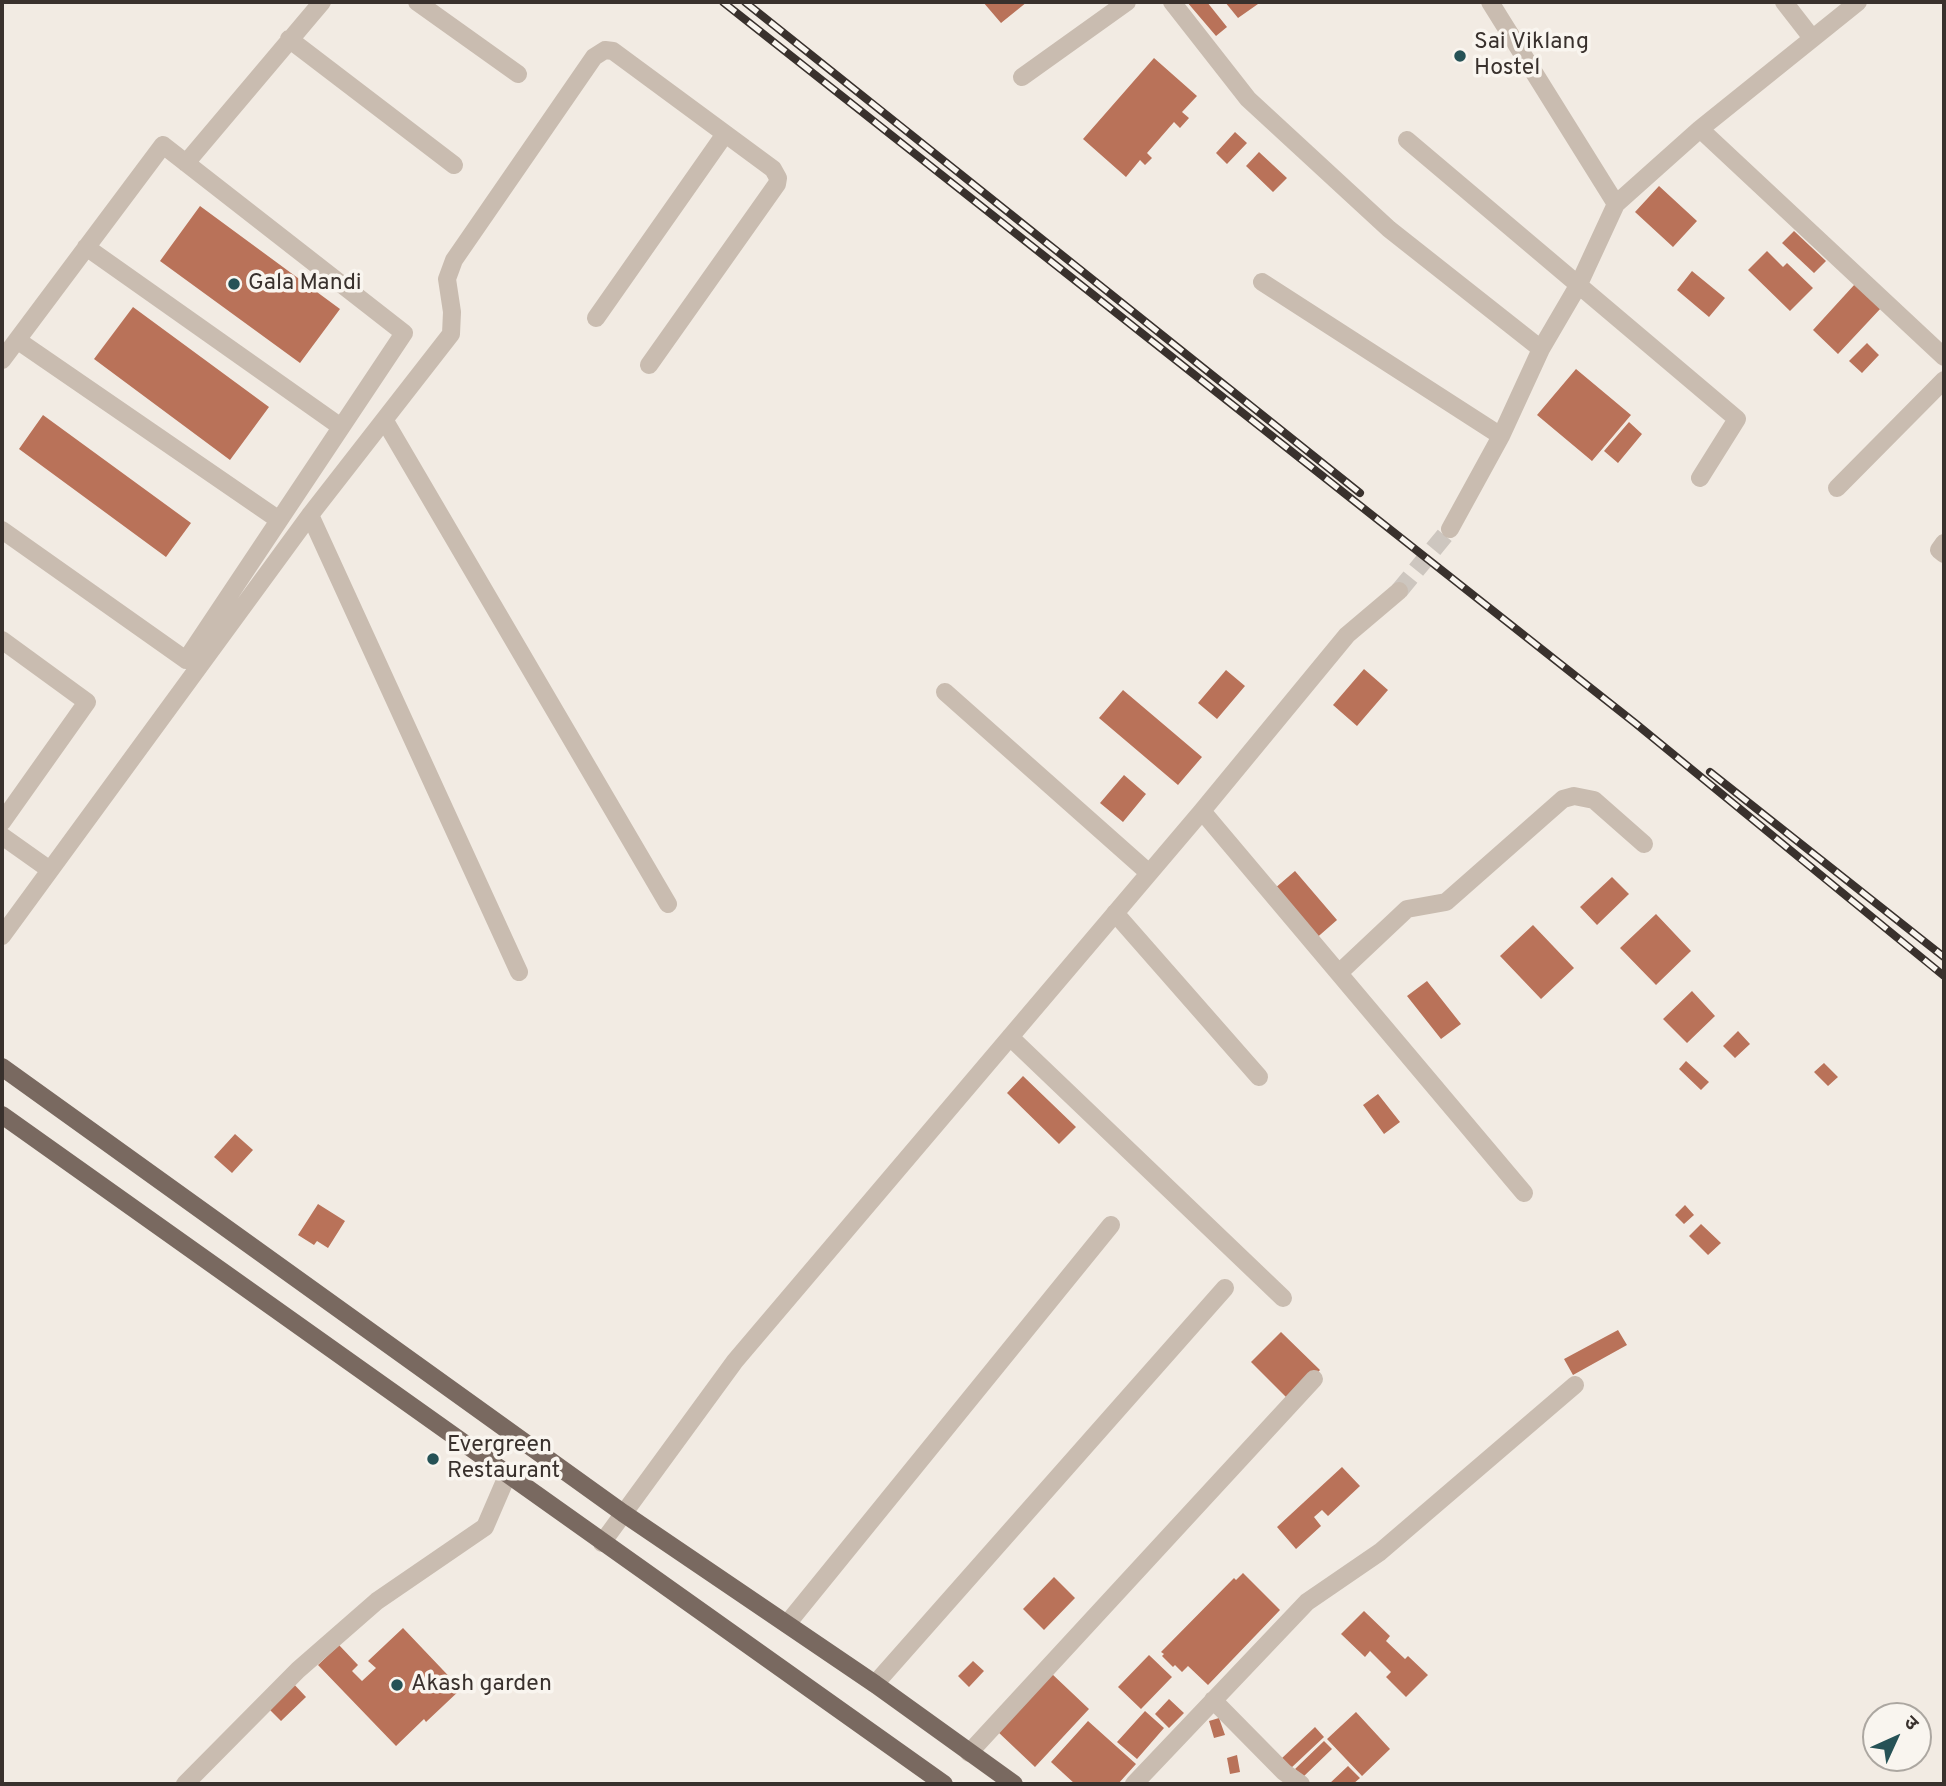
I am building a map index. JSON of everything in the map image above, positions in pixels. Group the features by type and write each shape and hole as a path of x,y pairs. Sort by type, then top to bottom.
{"main road":[{"path":"2,1067 623,1513 875,1684 1014,1784"},
{"path":"2,1115 602,1544 944,1784"}],"street":[{"path":"186,163 322,2"},
{"path":"417,2 517,74"},
{"path":"1021,77 1127,2"},
{"path":"1172,2 1248,99 1389,229 1541,349"},
{"path":"1490,2 1616,204"},
{"path":"1784,2 1812,38"},
{"path":"1450,529 1501,436 1541,349 1579,284 1616,204 1700,129 1858,2"},
{"path":"289,39 454,165"},
{"path":"2,936 310,515 451,334 452,312 447,279 454,260 594,57 605,50 613,51 773,169 778,178 777,184 649,365"},
{"path":"1700,129 1944,357"},
{"path":"596,318 725,134"},
{"path":"1407,140 1737,419 1700,478"},
{"path":"2,360 163,145 404,332 186,660 2,530"},
{"path":"86,247 341,427"},
{"path":"1262,282 1501,436"},
{"path":"17,340 279,520"},
{"path":"1837,488 1944,380"},
{"path":"385,421 668,904"},
{"path":"310,515 519,972"},
{"path":"1944,543 1939,550 1944,554"},
{"path":"602,1544 735,1361 1202,811 1347,635 1399,591"},
{"path":"2,640 87,702 2,822"},
{"path":"945,692 1149,873"},
{"path":"1339,973 1407,909 1446,902 1563,799 1574,796 1594,800 1644,844"},
{"path":"1202,811 1524,1193"},
{"path":"2,835 50,870"},
{"path":"1115,913 1259,1077"},
{"path":"1010,1037 1283,1298"},
{"path":"787,1624 1111,1225"},
{"path":"875,1684 1225,1288"},
{"path":"970,1753 1314,1380"},
{"path":"1138,1783 1307,1602 1380,1552 1575,1385"},
{"path":"185,1784 298,1670 377,1601 485,1527 507,1476"},
{"path":"1213,1700 1284,1772 1301,1784"}],"building":[{"path":"983,2 1027,2 1001,23"},
{"path":"1187,2 1207,2 1227,27 1216,36"},
{"path":"1225,2 1256,2 1258,4 1238,18"},
{"path":"1154,58 1197,96 1182,112 1189,118 1180,128 1174,122 1147,153 1152,158 1145,165 1140,160 1126,177 1083,139"},
{"path":"1235,132 1247,143 1227,164 1216,153"},
{"path":"1259,152 1287,178 1273,192 1246,166"},
{"path":"1659,186 1697,221 1673,247 1635,212"},
{"path":"200,206 340,309 300,363 160,261"},
{"path":"1794,231 1826,261 1814,273 1782,243"},
{"path":"1767,251 1783,267 1787,263 1813,288 1790,311 1748,270"},
{"path":"1692,271 1725,298 1709,317 1677,290"},
{"path":"1855,284 1881,308 1838,354 1813,330"},
{"path":"133,307 269,407 230,460 94,359"},
{"path":"1867,343 1879,355 1862,373 1849,361"},
{"path":"1576,369 1631,415 1592,461 1537,415"},
{"path":"43,415 191,523 166,557 19,449"},
{"path":"1629,422 1642,434 1618,463 1604,451"},
{"path":"1364,669 1388,690 1357,726 1333,705"},
{"path":"1226,670 1245,686 1217,719 1198,703"},
{"path":"1123,690 1202,757 1178,785 1099,718"},
{"path":"1124,775 1146,794 1123,822 1100,803"},
{"path":"1295,871 1337,920 1313,941 1274,889"},
{"path":"1612,877 1629,894 1597,925 1580,907"},
{"path":"1656,914 1691,951 1656,985 1620,948"},
{"path":"1533,925 1574,968 1541,999 1500,956"},
{"path":"1427,981 1461,1024 1441,1039 1407,996"},
{"path":"1692,991 1715,1016 1687,1043 1663,1019"},
{"path":"1738,1031 1750,1044 1735,1058 1723,1046"},
{"path":"1686,1061 1709,1082 1701,1090 1679,1069"},
{"path":"1824,1063 1838,1077 1828,1086 1814,1072"},
{"path":"1023,1076 1076,1127 1059,1144 1007,1093"},
{"path":"1378,1094 1400,1122 1384,1134 1363,1105"},
{"path":"235,1134 253,1150 232,1173 214,1157"},
{"path":"318,1204 345,1221 328,1248 317,1241 314,1245 298,1235"},
{"path":"1685,1205 1694,1215 1684,1224 1675,1215"},
{"path":"1701,1224 1721,1243 1708,1255 1689,1236"},
{"path":"1618,1330 1627,1345 1573,1375 1564,1359"},
{"path":"1281,1332 1320,1370 1290,1401 1251,1362"},
{"path":"1342,1467 1360,1486 1328,1516 1322,1510 1314,1517 1321,1526 1296,1549 1277,1527"},
{"path":"1243,1573 1280,1610 1208,1685 1188,1666 1182,1672 1175,1665 1173,1667 1161,1652 1234,1578 1236,1580"},
{"path":"1054,1577 1075,1598 1044,1630 1023,1609"},
{"path":"1364,1611 1390,1636 1386,1641 1405,1659 1408,1656 1428,1675 1406,1697 1386,1677 1391,1672 1370,1651 1365,1657 1341,1634"},
{"name":"Akash garden","path":"403,1628 461,1689 396,1746 318,1665 339,1645 358,1665 352,1671 362,1681 376,1668 368,1661"},
{"path":"1149,1655 1172,1677 1141,1709 1118,1687"},
{"path":"973,1661 984,1671 969,1687 958,1676"},
{"path":"1051,1673 1089,1709 1035,1767 997,1731"},
{"path":"290,1680 306,1697 281,1721 264,1704"},
{"path":"1169,1699 1184,1713 1169,1728 1155,1714"},
{"path":"1145,1711 1164,1728 1137,1759 1117,1742"},
{"path":"1356,1712 1390,1749 1362,1776 1327,1739"},
{"path":"1219,1718 1225,1735 1214,1738 1209,1721"},
{"path":"1088,1721 1136,1764 1118,1784 1075,1784 1051,1762"},
{"path":"1315,1727 1324,1737 1290,1769 1281,1759"},
{"path":"1324,1741 1332,1749 1303,1777 1295,1769"},
{"path":"1237,1755 1240,1772 1230,1774 1227,1758"},
{"path":"1348,1766 1360,1778 1353,1784 1329,1784"}],"tunnel":[{"path":"1399,591 1450,529"}],"railway":[{"path":"723,2 1635,723 1944,976"},
{"path":"745,2 1360,493"},
{"path":"1710,772 1944,957"}],"place":[{"name":"Sai Viklang Hostel","path":"1460,56"},
{"name":"Gala Mandi","path":"234,284"},
{"name":"Evergreen Restaurant","path":"433,1459"},
{"name":"Akash garden","path":"397,1685"}]}
